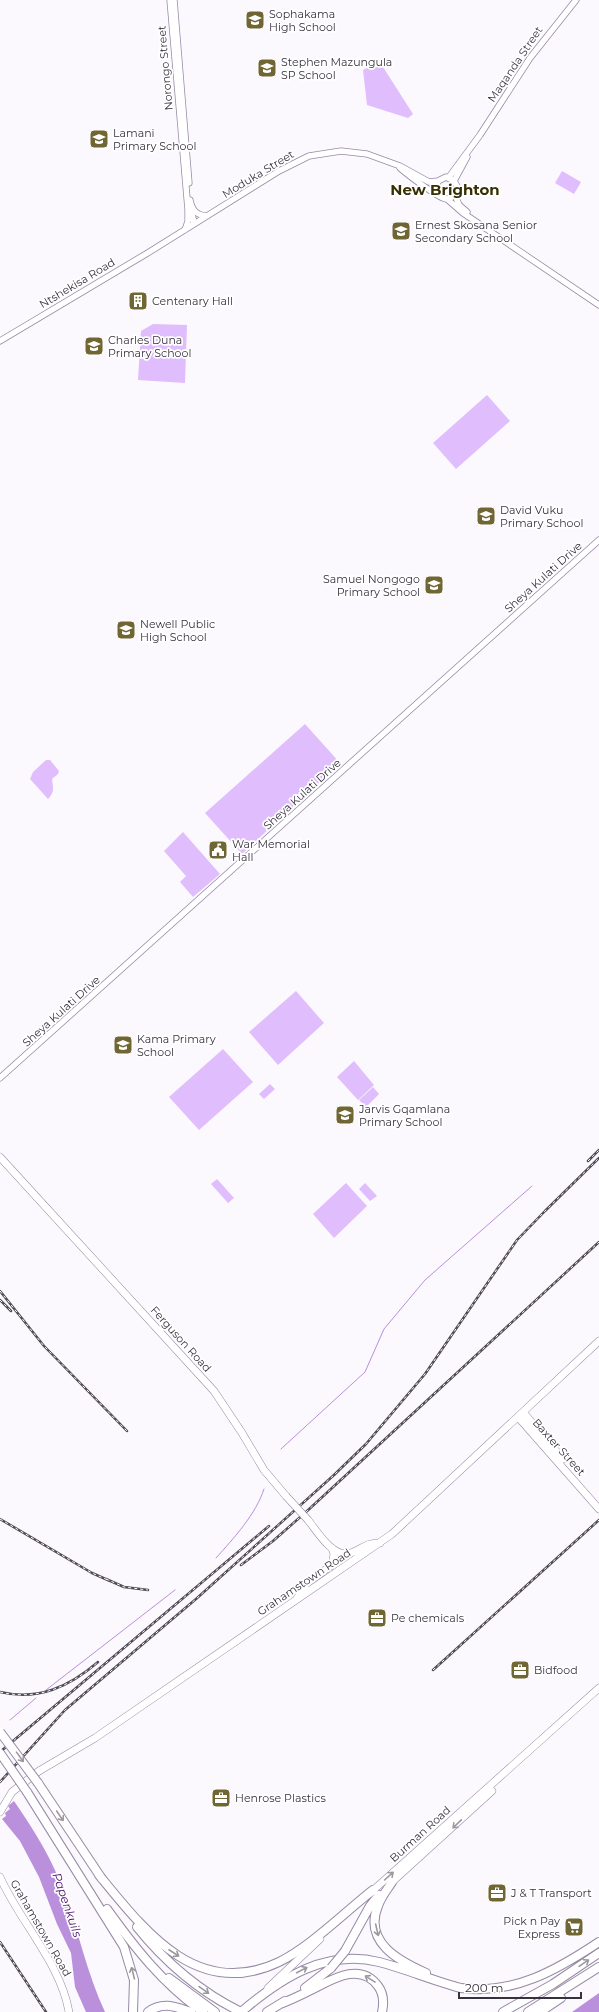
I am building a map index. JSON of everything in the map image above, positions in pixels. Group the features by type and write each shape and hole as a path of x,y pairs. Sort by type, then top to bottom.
{"highway":[{"path":"0,1732 38,1783 99,1875 130,1918 165,1960 211,1995 241,2012 275,1985 304,1969 324,1961 344,1958 381,1962 435,1981 474,1990 499,1989 531,1981 564,1964 599,1942"},
{"path":"0,1753 52,1830 124,1947 134,1980 134,2012"},
{"path":"0,1758 15,1774"},
{"path":"52,1830 149,1964 175,1992 203,2012"},
{"path":"99,1875 140,1924 167,1949 194,1965 228,1972 257,1970 279,1962 298,1951 373,1890"},
{"path":"392,1882 378,1904 376,1912 376,1932 384,1947 399,1960 411,1966 441,1979 474,1990"},
{"name":"Burman Road","path":"280,2004 317,1980 331,1968 345,1951 370,1906 392,1882"},
{"path":"136,1947 176,1984 215,2012"},
{"path":"503,2012 553,1984 599,1953"},
{"path":"528,2012 599,1969"},
{"path":"540,2012 599,1969"},
{"path":"268,2011 340,1976 360,1974 371,1979 379,1988 383,2000 382,2012"},
{"path":"148,2012 159,2006 166,2005 191,2012"}],"main road":[{"name":"Ferguson Road","path":"0,1157 214,1392 242,1433 264,1470 332,1548"},
{"name":"Grahamstown Road","path":"0,1812 12,1792 39,1771 99,1735 380,1543 414,1515 599,1341"},
{"name":"Baxter Street","path":"520,1415 591,1497 599,1509"},
{"name":"Baxter Street","path":"591,1497 599,1502"},
{"path":"332,1548 338,1552 347,1554 367,1544 380,1543"},
{"path":"295,1602 304,1585 332,1565 334,1554 332,1548"},
{"name":"Burman Road","path":"258,1998 373,1890 599,1688"},
{"name":"Burman Road","path":"392,1882 599,1694"},
{"name":"Grahamstown Road","path":"0,1878 56,1975 64,1992 69,2012"}],"street":[{"name":"Norongo Street","path":"170,0 188,210 188,221 184,230"},
{"name":"Norongo Street","path":"174,0 191,208 194,224"},
{"name":"Maqanda Street","path":"452,179 530,58 576,0"},
{"name":"Moduka Street","path":"164,242 279,171 309,156 332,151 372,155 393,163 429,182 438,181"},
{"name":"Moduka Street","path":"393,163 438,195"},
{"path":"478,222 459,205 455,195 457,186 452,179 443,178 438,181 436,187 438,195 447,199 463,213 599,305"},
{"path":"447,199 455,195"},
{"path":"191,208 198,215 207,216"},
{"name":"Ntshekisa Road","path":"0,341 164,242"},
{"name":"Sheya Kulati Drive","path":"0,1078 599,540"}],"shaded area":[{"path":"380,61 380,68 383,67 413,114 408,118 367,105 363,70"},
{"path":"562,171 581,182 574,194 555,183"},
{"path":"153,324 187,325 185,383 138,380 141,331"},
{"path":"487,395 510,421 456,469 433,443"},
{"path":"305,724 340,763 242,854 205,813"},
{"path":"46,760 50,760 59,771 58,774 52,779 53,792 48,799 30,779 33,772"},
{"path":"183,832 220,874 193,897 180,882 186,876 164,851"},
{"path":"296,991 324,1023 278,1065 249,1032"},
{"path":"223,1049 253,1082 199,1130 169,1097"},
{"path":"354,1061 374,1085 358,1100 337,1077"},
{"path":"270,1084 275,1089 264,1099 259,1094"},
{"path":"373,1087 379,1094 366,1107 359,1100"},
{"path":"217,1179 234,1198 228,1203 211,1184"},
{"path":"346,1183 367,1206 334,1238 313,1214"},
{"path":"365,1183 377,1196 370,1201 359,1189"}],"water":[{"name":"Papenkuils","path":"14,1801 36,1834 60,1881 93,1983 105,2012 86,2012 75,1987 71,1953 57,1924 39,1877 20,1841 2,1819 6,1816 5,1813 10,1809 8,1806"},
{"path":"599,1993 599,2012 572,2012"}],"waterway":[{"path":"281,1449 365,1372 384,1329 425,1280 532,1186"},
{"path":"216,1558 250,1517 256,1508 264,1489"},
{"path":"46,1690 175,1590"},
{"path":"10,1720 36,1698"}],"railway":[{"path":"588,1161 599,1150"},
{"path":"0,1782 65,1710 196,1599 334,1475 366,1444 425,1374 517,1240 599,1158"},
{"path":"241,1565 273,1541 306,1512 599,1242"},
{"path":"0,1291 44,1346 127,1431"},
{"path":"0,1300 11,1311"},
{"path":"0,1519 92,1573 110,1581"},
{"path":"433,1670 599,1520"},
{"path":"0,1752 269,1526"},
{"path":"106,1579 124,1587 148,1590"},
{"path":"0,1692 27,1695 52,1690 76,1678 98,1662"},
{"path":"0,1942 46,2012"}],"place":[{"name":"Sophakama High School","path":"255,20"},
{"name":"Stephen Mazungula SP School","path":"267,68"},
{"name":"Lamani Primary School","path":"99,139"},
{"name":"Ernest Skosana Senior Secondary School","path":"401,231"},
{"name":"Centenary Hall","path":"138,301"},
{"name":"Charles Duna Primary School","path":"94,346"},
{"name":"David Vuku Primary School","path":"486,516"},
{"name":"Samuel Nongogo Primary School","path":"434,585"},
{"name":"Newell Public High School","path":"126,630"},
{"name":"War Memorial Hall","path":"218,850"},
{"name":"Kama Primary School","path":"123,1045"},
{"name":"Jarvis Gqamlana Primary School","path":"345,1115"},
{"name":"Pe chemicals","path":"377,1618"},
{"name":"Bidfood","path":"520,1670"},
{"name":"Henrose Plastics","path":"221,1798"},
{"name":"J & T Transport","path":"497,1893"},
{"name":"Pick n Pay Express","path":"574,1927"}],"district":[{"name":"New Brighton","path":"445,190"}]}
